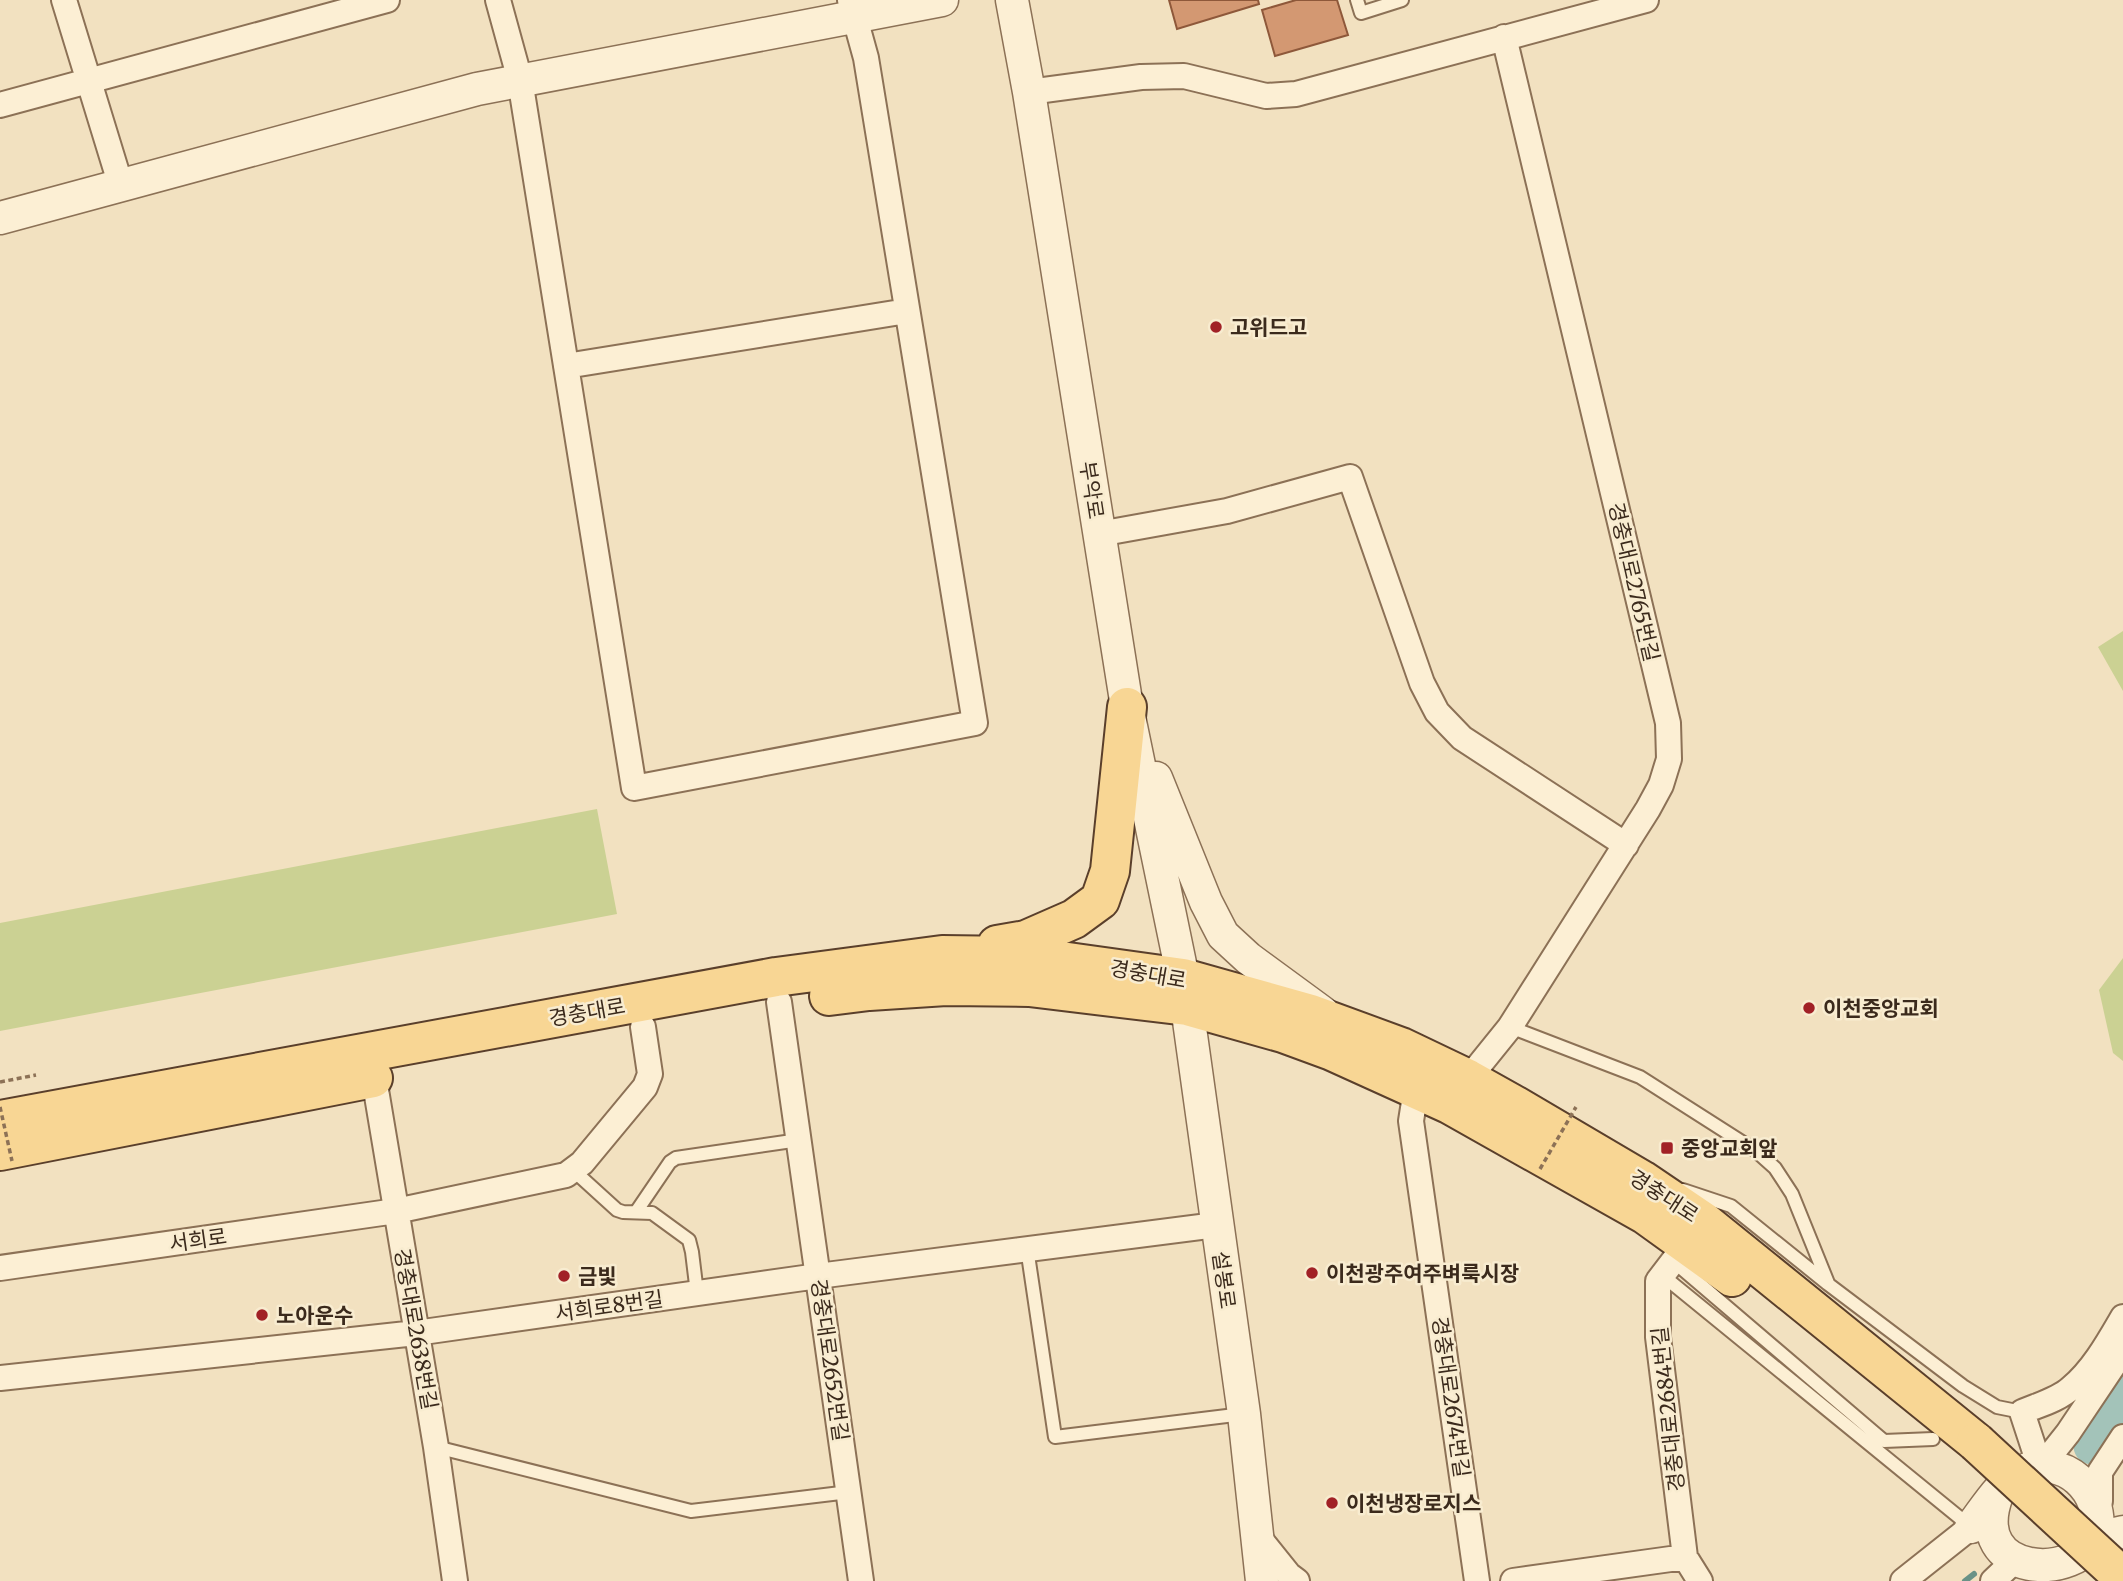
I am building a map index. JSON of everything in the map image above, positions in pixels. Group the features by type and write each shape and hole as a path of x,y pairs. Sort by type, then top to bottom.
{"main road":[{"path":"942,955 1026,940 1074,919 1100,900 1110,871 1127,707"},
{"name":"경충대로","path":"0,1120 776,977 942,955 1025,956 1185,992 1311,1014 1401,1047 1468,1079 1627,1172 1704,1222 1955,1446 2111,1577"},
{"name":"경충대로","path":"6,1156 373,1078 779,1002 869,991 946,986 1185,992 1332,1051 1449,1104 1603,1189 1646,1215 1674,1260 1783,1317 1955,1446"}],"street":[{"path":"64,0 121,186"},
{"path":"0,105 387,0"},
{"path":"498,0 520,80 634,788 975,723 866,58 852,8"},
{"path":"0,218 477,89 852,8 942,0"},
{"name":"부악로","path":"1012,0 1127,707 1185,992"},
{"path":"1029,92 1141,77 1184,76 1266,96 1296,94 1646,0"},
{"name":"경충대로2765번길","path":"1468,1079 1510,1027 1626,845 1661,785 1669,758 1668,723 1504,37"},
{"path":"566,366 907,312"},
{"path":"1099,534 1227,511 1350,477 1422,683 1437,712 1462,738 1626,845"},
{"path":"1127,707 1206,902 1223,935 1248,958 1338,1024"},
{"name":"설봉로","path":"1185,992 1244,1414 1262,1581"},
{"name":"경충대로2652번길","path":"779,1002 861,1581"},
{"path":"396,1211 557,1178 573,1170 645,1087 650,1074 643,1027"},
{"name":"경충대로2638번길","path":"373,1078 436,1447 455,1581"},
{"name":"경충대로2674번길","path":"1416,1089 1411,1121 1477,1581"},
{"name":"서희로","path":"0,1268 396,1211"},
{"name":"서희로8번길","path":"0,1378 416,1334 818,1276 1216,1225"},
{"name":"경충대로2684번길","path":"1674,1260 1658,1281 1658,1337 1685,1557 1700,1581"},
{"path":"2040,1467 2022,1412 2071,1389 2089,1370 2123,1317"},
{"path":"2040,1467 2068,1433 2123,1351"},
{"path":"2105,1504 2100,1472 2123,1437"},
{"path":"1903,1581 1970,1527 2008,1481 2022,1471 2040,1467 2057,1468 2074,1475 2105,1504"},
{"path":"1997,1495 1991,1511 1991,1529 1996,1546 2010,1573 2021,1570 2039,1574 2057,1573 2073,1566 2109,1535 2099,1521 2096,1503 2105,1504"},
{"path":"1242,1581 1247,1572 1256,1534"},
{"path":"1256,1534 1297,1581"},
{"path":"1513,1581 1685,1557"}],"lane":[{"path":"1357,0 1361,13 1402,0"},
{"path":"1510,1027 1640,1077 1756,1151 1775,1168 1792,1194 1828,1284"},
{"path":"636,1212 676,1157 799,1140"},
{"path":"573,1170 617,1210 652,1213 688,1240 697,1293"},
{"path":"1627,1172 1731,1206 1828,1284 1963,1386 1997,1407 2022,1412"},
{"path":"1027,1248 1055,1437 1244,1414"},
{"path":"1674,1260 1970,1527"},
{"path":"436,1447 691,1511 849,1492"}],"path":[{"path":"0,1083 36,1075"},
{"path":"0,1107 6,1156"},
{"path":"1539,1168 1576,1107"}],"green space":[{"path":"2123,631 2123,691 2098,647"},
{"path":"597,809 617,914 0,1031 0,923"},
{"path":"2123,958 2123,1061 2113,1053 2099,990"}],"building":[{"path":"1169,0 1258,0 1259,4 1177,29"},
{"path":"1296,0 1337,0 1348,35 1275,56 1262,10"}],"waterway":[{"path":"2092,1446 2123,1393"},
{"path":"1965,1581 1974,1574"}],"place":[{"name":"고위드고","path":"1216,327"},
{"name":"이천중앙교회","path":"1809,1008"},
{"name":"중앙교회앞","path":"1667,1148"},
{"name":"이천광주여주벼룩시장","path":"1312,1273"},
{"name":"금빛","path":"564,1276"},
{"name":"노아운수","path":"262,1315"},
{"name":"이천냉장로지스","path":"1332,1503"}]}
